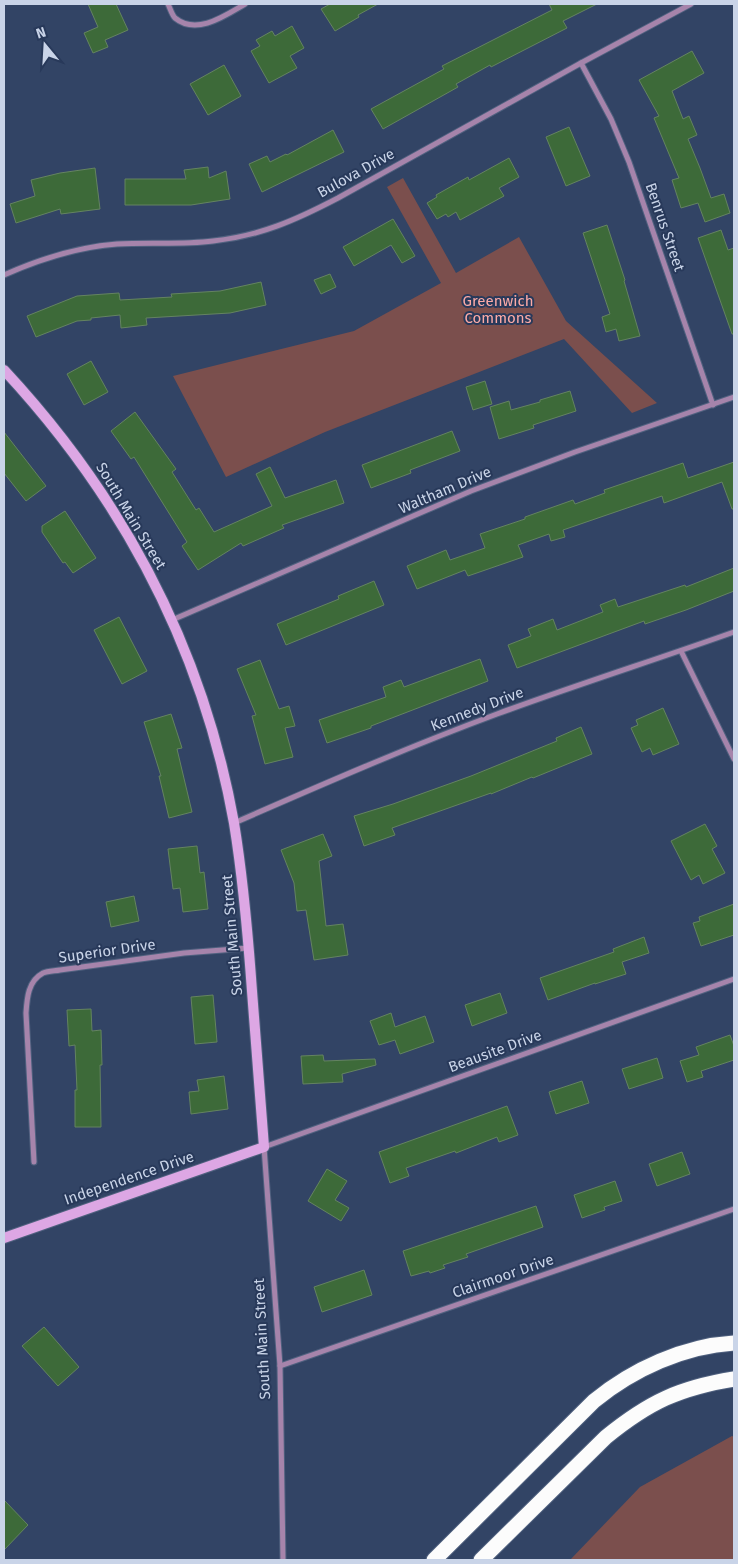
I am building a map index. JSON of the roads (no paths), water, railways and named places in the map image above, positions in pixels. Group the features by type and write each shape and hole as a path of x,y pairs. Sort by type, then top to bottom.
{"highway":[{"path":"434,1560 587,1408 607,1391 642,1369 682,1353 734,1343"},
{"path":"481,1560 606,1437 628,1419 665,1398 706,1384 734,1379"}],"street":[{"path":"168,4 175,17 190,24 212,22 245,4"},
{"name":"Bulova Drive","path":"4,275 58,254 79,249 116,244 213,241 256,233 299,218 691,4"},
{"name":"Benrus Street","path":"581,63 611,119 629,162 713,405"},
{"name":"South Main Street","path":"4,370 54,427 81,462 135,546 172,620 196,680 226,783 242,880 264,1147 280,1366 283,1560"},
{"name":"Waltham Drive","path":"172,620 471,491 575,452 734,397"},
{"name":"Kennedy Drive","path":"234,823 374,762 497,714 734,632"},
{"path":"681,651 734,759"},
{"name":"Superior Drive","path":"34,1162 26,1013 28,994 32,982 43,973 60,970 184,953 249,948"},
{"name":"Beausite Drive","path":"264,1147 734,979"},
{"name":"Independence Drive","path":"4,1238 264,1147"},
{"name":"Clairmoor Drive","path":"280,1366 734,1209"}],"park label":[{"name":"Greenwich Commons","path":"498,310"}]}
